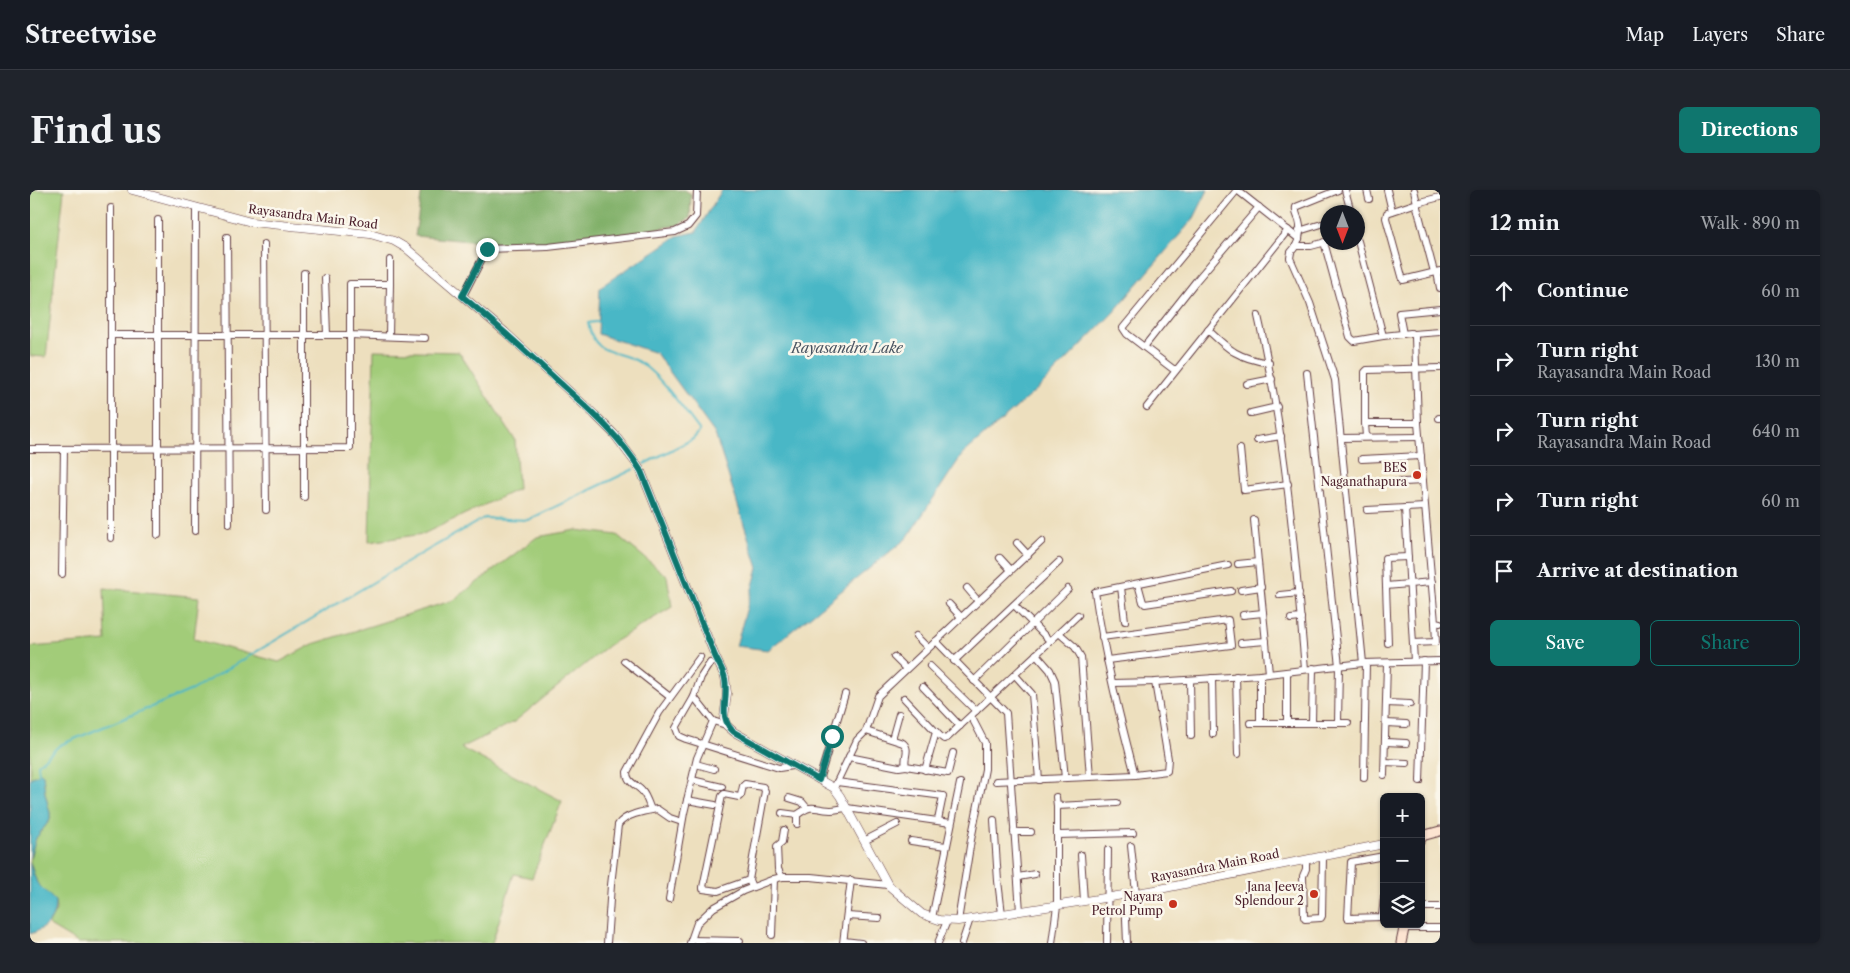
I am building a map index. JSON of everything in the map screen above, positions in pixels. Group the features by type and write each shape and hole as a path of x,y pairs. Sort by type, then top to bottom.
{"main road":[{"path":"1425,836 1440,831"},
{"path":"1401,943 1404,928"}],"street":[{"name":"Rayasandra Main Road","path":"132,190 251,222 384,237 406,248 505,332 596,415 614,434 641,471 725,677 727,694 724,718 726,725 734,732 792,766 819,780 836,785 888,885 922,914 932,918 958,921 1020,912 1136,893 1380,845"},
{"path":"462,296 487,249 548,247 675,232 688,226 696,216 697,190"},
{"path":"1176,369 1173,369 1127,334 1123,328 1237,190 1299,239"},
{"path":"1338,190 1296,208 1299,221 1299,239 1291,252 1290,258 1310,302 1335,380 1364,663 1364,778"},
{"path":"1345,190 1349,205"},
{"path":"1367,190 1369,199"},
{"path":"1386,190 1392,211"},
{"path":"1414,190 1440,288"},
{"path":"1437,272 1403,280 1386,213 1440,197"},
{"path":"195,531 196,207"},
{"path":"111,208 111,538"},
{"path":"1144,347 1196,281 1259,208"},
{"path":"158,220 158,534"},
{"path":"1299,231 1320,224"},
{"path":"1147,407 1288,230"},
{"path":"227,237 228,524"},
{"path":"264,244 266,510"},
{"path":"1296,246 1320,244"},
{"path":"1328,250 1350,337 1354,341 1383,336 1440,332"},
{"path":"1360,250 1383,336"},
{"path":"389,336 390,260"},
{"path":"304,273 304,497"},
{"path":"325,278 327,335"},
{"path":"30,448 350,448 350,284 390,284"},
{"path":"1403,334 1399,313 1440,309"},
{"path":"1258,316 1272,379 1288,484 1301,618 1309,669 1312,723"},
{"path":"1208,330 1228,349 1248,360 1269,363"},
{"path":"112,334 196,336 350,335 425,338"},
{"path":"1413,334 1422,481 1438,622 1436,642 1413,643"},
{"path":"1366,437 1364,372 1371,369 1440,368"},
{"path":"1307,373 1339,666 1338,723"},
{"path":"1246,384 1272,379"},
{"path":"1252,413 1277,407"},
{"path":"1365,423 1418,423"},
{"path":"1257,440 1281,436"},
{"path":"1341,438 1419,438"},
{"path":"62,574 64,449"},
{"path":"1240,449 1244,490 1288,484"},
{"path":"1362,459 1420,456"},
{"path":"1366,484 1422,481"},
{"path":"1367,510 1425,507"},
{"path":"1404,508 1414,662"},
{"path":"1254,520 1269,673"},
{"path":"938,820 942,796 836,785 857,740 866,731 878,696 1042,541"},
{"path":"1016,543 1028,555"},
{"path":"1388,642 1385,558 1408,557"},
{"path":"1000,558 1011,570"},
{"path":"954,660 1059,562"},
{"path":"1238,564 1258,562"},
{"path":"1135,775 1115,701 1094,592 1228,565"},
{"path":"1386,586 1432,582"},
{"path":"1138,584 1142,602 1146,604 1231,591"},
{"path":"1121,587 1125,621"},
{"path":"1240,590 1261,587"},
{"path":"967,588 978,601"},
{"path":"974,681 1068,589"},
{"path":"1280,595 1299,593"},
{"path":"949,604 962,617"},
{"path":"1014,605 1050,641"},
{"path":"1243,615 1263,613"},
{"path":"904,698 936,732 944,739 948,738 1078,615"},
{"path":"1291,619 1301,618"},
{"path":"1102,637 1228,620 1231,645 1107,660"},
{"path":"1059,633 1074,647 1081,657 1090,777"},
{"path":"916,636 928,648"},
{"path":"936,641 1006,713 1020,912"},
{"path":"1241,643 1266,641"},
{"path":"1036,654 1050,670 1054,680 1065,778"},
{"path":"651,810 642,790 634,785 627,776 627,772 659,713 700,657"},
{"path":"894,657 906,669"},
{"path":"624,661 670,697"},
{"path":"1420,781 1424,661"},
{"path":"1112,683 1260,675 1364,663 1440,661"},
{"path":"1384,775 1387,662"},
{"path":"710,663 701,677 694,697 676,731 686,739 779,768 792,766"},
{"path":"930,666 974,713 985,743 985,769 958,921"},
{"path":"1287,672 1287,723"},
{"path":"1015,675 1032,694 1038,780"},
{"path":"1260,675 1260,723"},
{"path":"1236,676 1238,754"},
{"path":"1212,678 1213,734"},
{"path":"1190,680 1190,736"},
{"path":"996,781 1135,775 1167,771 1168,759 1154,682"},
{"path":"923,687 960,726"},
{"path":"819,780 844,694"},
{"path":"694,697 713,721 726,725"},
{"path":"1386,703 1410,704"},
{"path":"892,739 899,714"},
{"path":"669,899 687,800 696,764 713,721"},
{"path":"1250,723 1348,723"},
{"path":"1386,723 1406,724"},
{"path":"866,731 906,745 906,766"},
{"path":"925,770 936,732"},
{"path":"1386,742 1406,743"},
{"path":"849,757 899,767 906,766 948,773 953,753"},
{"path":"1385,762 1407,763"},
{"path":"696,764 714,769"},
{"path":"692,780 722,787"},
{"path":"932,918 960,783"},
{"path":"749,880 718,891 703,889 702,887 722,796 724,794 739,797 743,786 746,784 763,787 765,791 749,880 752,887"},
{"path":"1052,943 1057,906 1058,835 1056,797"},
{"path":"789,798 802,798 807,808"},
{"path":"687,800 715,806"},
{"path":"1056,806 1116,803"},
{"path":"782,813 797,815 807,808 817,807 831,810 847,808 951,823"},
{"path":"607,943 610,895 618,825 621,820 657,809 670,818 682,822"},
{"path":"797,815 797,824"},
{"path":"994,820 1002,914"},
{"path":"864,841 897,824"},
{"path":"772,935 778,878 777,846 782,842 784,830"},
{"path":"1014,832 1031,832"},
{"path":"1058,835 1133,833"},
{"path":"911,841 946,846"},
{"path":"1131,846 1136,893"},
{"path":"1366,847 1367,859"},
{"path":"1107,943 1108,850"},
{"path":"1081,855 1084,901"},
{"path":"1306,860 1306,869 1303,876 1304,917 1321,918 1322,857"},
{"path":"1380,857 1351,862 1348,918 1380,916"},
{"path":"1018,877 1035,874"},
{"path":"740,941 690,942 697,923 713,908 752,887 778,878 811,877 888,885"},
{"path":"851,880 843,942 861,943"},
{"path":"718,891 724,902"},
{"path":"1125,895 1126,943"},
{"path":"1425,907 1440,907"},
{"path":"847,916 879,918"},
{"path":"962,943 970,919"},
{"path":"938,943 948,921"},
{"path":"1425,927 1440,928"}],"green space":[{"path":"30,190 64,190 46,357 30,356"},
{"path":"422,190 685,190 691,194 690,218 678,225 636,233 532,244 490,243 415,236"},
{"path":"374,350 459,352 515,440 518,489 423,534 369,542"},
{"path":"576,530 617,535 667,576 672,607 609,645 514,722 461,748 562,801 532,878 514,874 492,943 78,943 48,925 56,910 55,901 37,883 30,863 32,847 36,838 50,820 50,813 43,775 30,778 30,647 106,641 104,588 199,597 194,639 279,662 313,644 454,600 537,537"}],"water":[{"name":"Rayasandra Lake","path":"722,190 1208,190 1194,218 1113,313 1042,385 962,455 907,538 768,650 736,646 758,568 715,434 656,353 598,334 600,287 677,236 696,232"},
{"path":"41,773 43,775 50,820 36,838 30,858 30,778"},
{"path":"30,863 37,883 55,901 55,907 49,922 41,929 30,934"}],"waterway":[{"path":"602,321 588,323 591,335 596,343 609,351 634,359 650,370 673,395 700,431 693,439 644,464"},
{"path":"39,774 38,764 60,745 192,690 484,518 528,520 634,469"}],"place":[{"name":"BES Naganathapura","path":"1417,475"},
{"name":"Jana Jeeva Splendour 2","path":"1314,894"},
{"name":"Nayara Petrol Pump","path":"1173,904"}],"route":[{"path":"487,249 462,296 505,332 596,415 614,434 641,471 725,677 727,694 724,718 726,725 734,732 819,780 832,736"}]}
